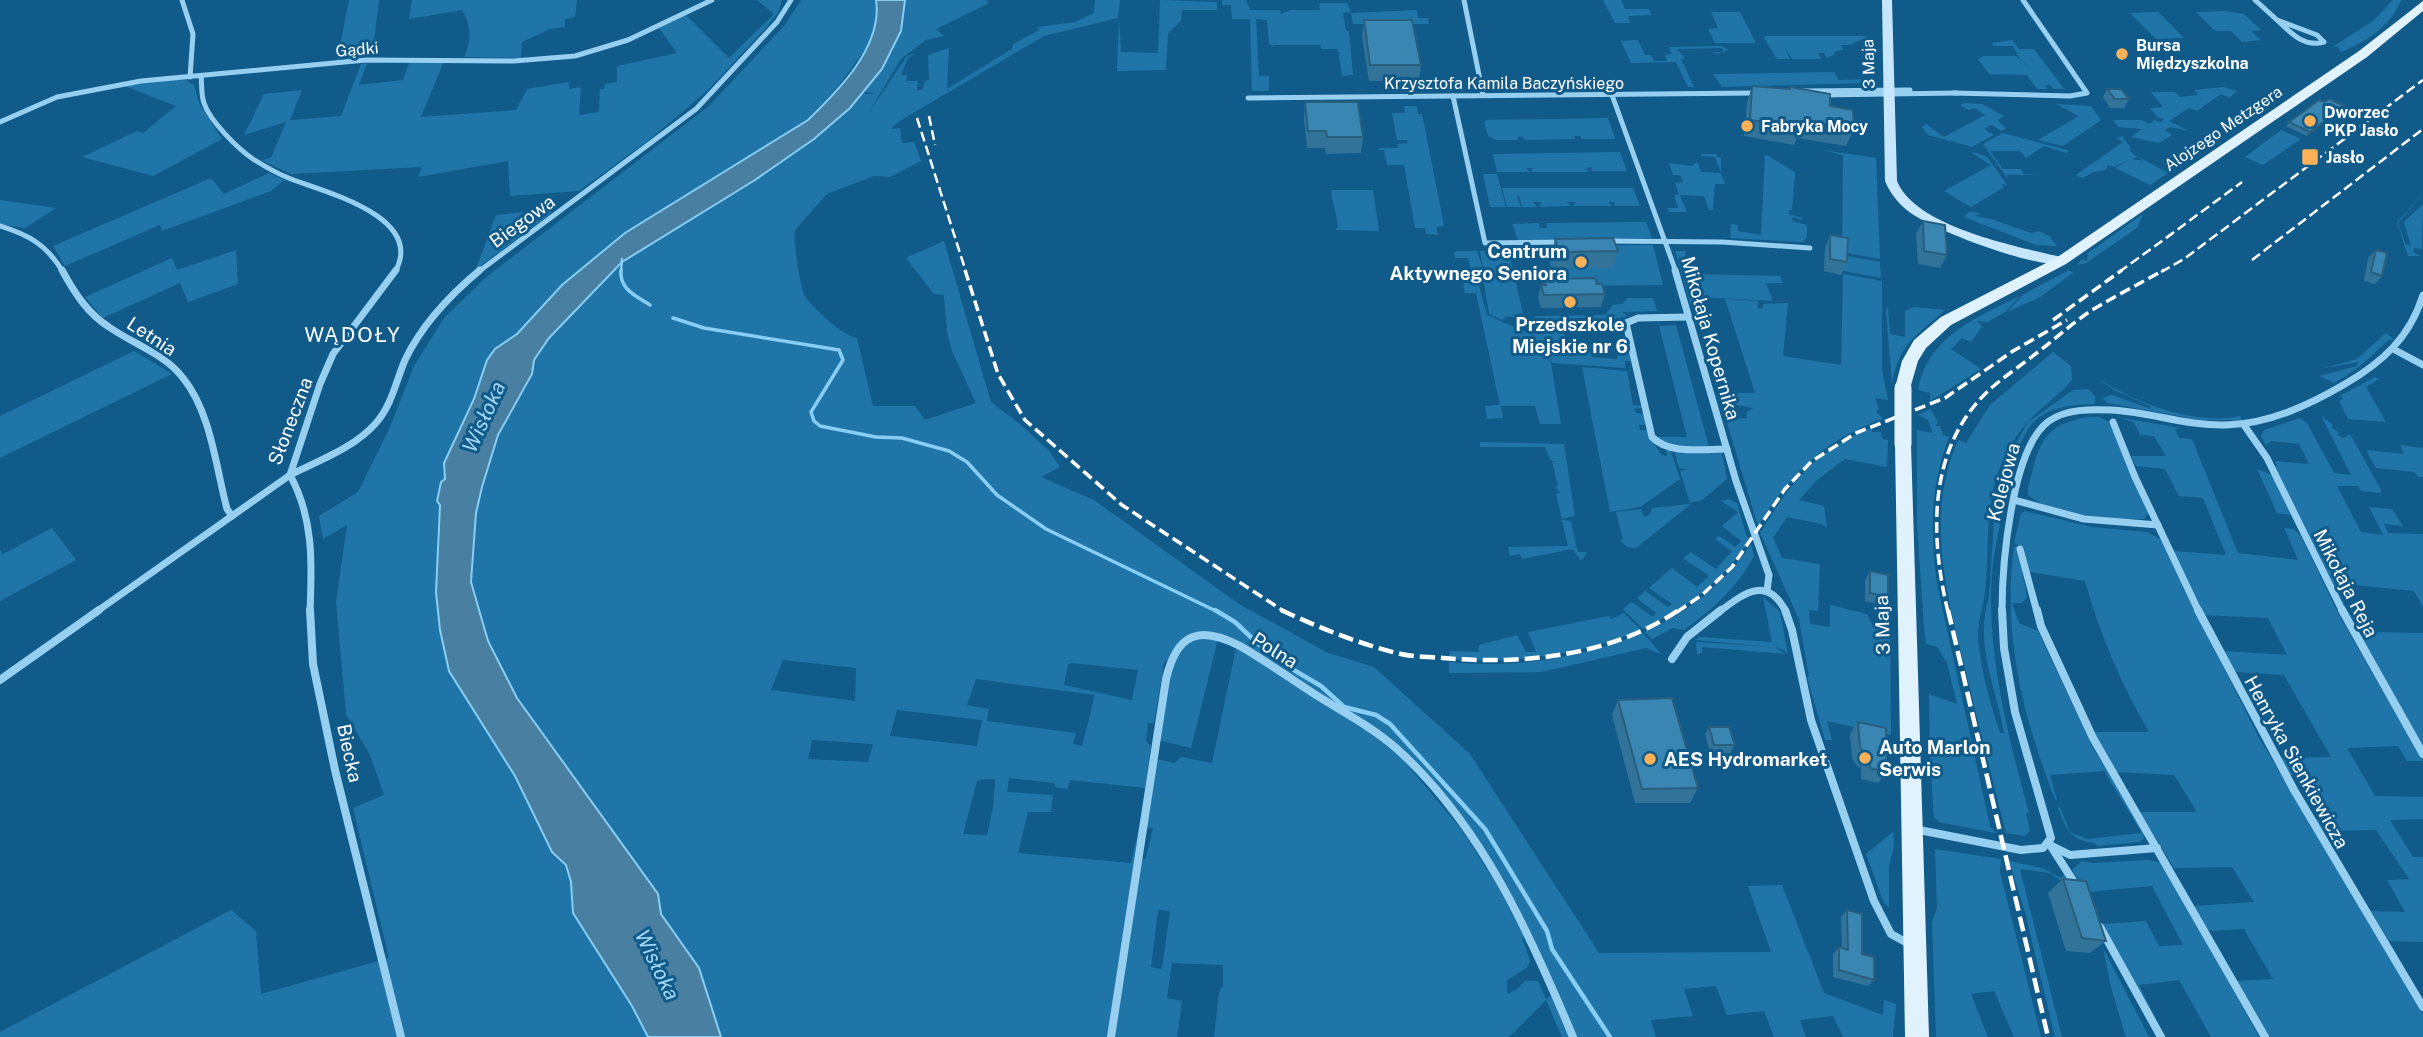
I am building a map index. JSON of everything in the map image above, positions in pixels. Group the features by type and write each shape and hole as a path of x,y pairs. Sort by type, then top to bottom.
{"main road":[{"path":"2402,21 2401,16 2411,0 2423,4"},
{"name":"Alojzego Metzgera","path":"2061,261 2364,54 2402,21 2410,18 2423,4"},
{"name":"3 Maja","path":"1917,1037 1903,388 1913,355 1946,321 2061,261"}],"street":[{"path":"182,0 193,34 190,76"},
{"name":"Gądki","path":"0,122 36,104 79,90 147,79 373,59 521,60 565,57 605,47 712,0"},
{"name":"Biegowa","path":"290,475 349,444 369,430 383,415 411,348 428,322 449,298 478,272 696,109 778,22 791,0"},
{"path":"1464,0 1483,95"},
{"name":"3 Maja","path":"1887,0 1893,186 1912,208 1938,222 2006,248 2061,261"},
{"path":"1800,93 2076,96 2087,93 2023,0"},
{"path":"2255,0 2277,20 2304,43 2318,45 2324,42 2317,35 2277,20"},
{"name":"Słoneczna","path":"0,680 290,475 320,384 333,354 391,280 401,262 403,253 392,229 370,210 354,201 287,178 252,158 228,138 204,104 201,76"},
{"name":"Krzysztofa Kamila Baczyńskiego","path":"1248,98 1760,93"},
{"name":"Mikołaja Kopernika","path":"1612,94 1666,242 1727,449 1769,575 1767,591"},
{"path":"1453,96 1485,243 1565,242"},
{"path":"1891,168 1907,192 1932,211 2061,261"},
{"name":"Letnia","path":"0,226 33,236 49,249 81,301 97,318 183,377 198,406 227,509 232,516"},
{"path":"1603,242 1728,242 1810,248"},
{"name":"3 Maja","path":"2006,248 2023,260 2029,278"},
{"name":"Kolejowa","path":"2049,843 2049,830 2024,748 2004,653 2000,608 2002,557 2014,500 2028,446 2039,428 2062,414 2104,410 2216,426 2244,425 2275,419 2369,371 2395,350 2414,322 2423,295"},
{"path":"1688,317 1638,318 1626,323 1652,436 1658,444 1669,447 1727,449"},
{"path":"2395,350 2423,365"},
{"name":"Henryka Sienkiewicza","path":"2113,422 2158,525 2252,717 2347,883 2423,1007"},
{"name":"Mikołaja Reja","path":"2244,425 2267,458 2351,629 2423,754"},
{"name":"Biecka","path":"290,475 298,488 313,562 310,642 333,761 401,1037"},
{"path":"2014,500 2084,519 2158,525"},
{"path":"2020,549 2038,617 2061,674 2102,757 2264,1037"},
{"path":"1672,659 1688,636 1750,590 1767,591 1783,604 1813,725 1879,909 1890,932 1899,940 1915,946"},
{"name":"Polna","path":"1111,1037 1166,679 1170,664 1180,646 1193,636 1204,634 1227,640 1366,726 1393,745 1415,766 1464,827 1488,864 1526,934 1573,1037"},
{"path":"1913,829 2021,850 2034,850 2049,843"},
{"path":"2049,843 2070,855 2157,848"},
{"path":"2049,843 2081,892"},
{"path":"2096,920 2161,1037"}],"shaded area":[{"path":"349,0 379,0 373,49 370,57 337,61"},
{"path":"412,0 577,0 575,17 565,19 565,27 550,29 522,42 521,58 464,57 469,34 462,10 409,19"},
{"path":"757,0 782,0 778,13 765,29 707,91 649,140 579,191 510,196 508,161 418,177 422,167 291,174 261,160 271,158 286,122 244,135 264,94 302,90 290,120 341,116 361,64 367,63 359,85 403,80 410,60 444,61 421,117 516,110 527,89 569,82 569,89 581,87 579,115 599,112 600,89 604,89 605,84 617,82 617,66 677,53 659,28 686,15 729,58 774,14"},
{"path":"801,0 876,0 877,24 870,43 826,103 808,120 625,233 562,285 517,334 487,360 474,399 444,463 445,479 438,521 436,592 440,630 449,671 515,776 552,852 566,865 571,882 573,913 632,1006 648,1037 0,1037 0,1032 231,910 256,931 261,994 389,958 353,808 384,795 370,755 346,714 336,602 347,525 323,539 319,516 358,492 390,427 414,366 444,318 485,278 709,106 784,26"},
{"path":"905,0 985,0 989,3 936,29 944,36 926,40 901,59 867,115 907,56 917,53 908,58 901,75 907,75 906,81 918,81 917,90 922,90 925,81 929,80 928,55 949,48 947,89 1012,49 1013,44 1039,30 1038,27 1075,22 1094,13 1095,0 1120,0 1118,18 1044,36 898,122 891,129 900,128 902,143 914,142 921,161 890,177 874,176 827,194 795,230 797,263 805,296 829,321 857,338 873,406 915,406 925,420 976,403 952,351 947,332 944,295 934,294 906,258 944,241 991,402 1049,451 1060,467 1041,477 1094,500 1239,604 1328,653 1374,667 1470,754 1599,953 1771,952 1748,886 1782,885 1824,993 1883,1015 1884,1000 1896,1004 1893,1037 1843,1037 1833,1016 1800,1020 1806,1037 1774,1037 1764,1011 1727,1015 1716,986 1684,989 1693,1016 1651,1020 1656,1037 1576,1037 1548,970 1496,871 1402,750 1214,632 1200,632 1164,663 1154,723 1148,723 1146,742 1151,745 1145,788 1070,780 1068,789 1055,787 1055,783 1009,778 1007,792 1053,795 1051,811 1056,812 1028,812 1018,853 1131,863 1140,822 1108,1037 721,1037 699,968 661,914 658,894 517,698 488,641 471,582 476,513 498,435 532,375 534,361 549,338 622,262 755,180 814,139 850,108 862,93 877,95 864,91 893,49 904,13","holes":["783,660 856,668 855,701 771,690","1071,663 1138,670 1132,700 1064,685 1068,665","976,679 1095,695 1082,746 1073,744 1076,733 987,721 989,709 967,705","897,710 982,720 977,746 890,736","812,740 872,744 868,762 808,759","995,779 993,808 987,835 963,834 977,781"]},
{"path":"1160,0 1217,2 1217,10 1182,10 1181,21 1168,33 1166,70 1117,71 1119,18 1121,52 1158,53"},
{"path":"1222,0 1246,0 1250,10 1280,10 1281,14 1290,10 1320,10 1319,3 1347,3 1351,12 1343,13 1346,31 1349,31 1353,75 1342,76 1338,49 1321,49 1320,45 1274,45 1273,48 1273,45 1269,44 1267,20 1256,19 1259,76 1269,76 1269,91 1252,91 1250,19 1232,19 1231,5 1222,5"},
{"path":"1603,0 1621,0 1625,9 1649,9 1652,15 1628,16 1630,23 1615,23"},
{"path":"2393,0 2401,0 2391,17 2377,32 2341,52 2337,46 2331,48 2373,21"},
{"path":"1417,10 1418,18 1428,18 1429,24 1353,24 1351,13"},
{"path":"2224,11 2244,14 2261,30 2251,31 2261,40 2242,42 2231,31 2215,31 2196,12"},
{"path":"1711,12 1740,12 1756,43 1715,43 1708,29 1718,28"},
{"path":"2158,12 2184,38 2156,39 2130,13"},
{"path":"1763,36 1867,37 1850,45 1841,45 1843,50 1834,52 1835,54 1827,58 1824,53 1818,53 1821,59 1792,59 1785,48 1790,59 1777,59"},
{"path":"1638,40 1645,55 1651,55 1654,61 1667,61 1665,55 1672,54 1669,47 1721,46 1729,50 1723,52 1722,48 1677,49 1685,58 1681,59 1694,87 1688,87 1676,62 1631,63 1621,41"},
{"path":"2012,40 2019,49 2034,49 2064,89 2045,85 2048,89 2037,89 2027,75 1989,74 1978,59 1983,56 2016,56 2037,75 2020,59 2013,46 1994,46 1992,43"},
{"path":"1834,72 1839,80 1868,79 1864,83 1722,87 1713,74"},
{"path":"186,80 194,85 199,103 222,139 153,176 82,157 137,131 143,133 176,106 122,85"},
{"path":"2223,87 2237,91 2229,98 2221,94 2197,111 2189,108 2169,121 2189,131 2170,127 2165,130 2172,135 2159,143 2131,137 2142,129 2119,127 2113,120 2142,120 2149,124 2155,120 2161,122 2164,119 2158,118 2150,108 2163,107 2151,92 2175,92 2180,97 2198,95 2194,90"},
{"path":"1982,104 2004,116 1997,120 2006,128 2002,131 1991,125 1984,129 1994,135 1972,147 1928,135 1922,127 1926,124 1944,137 1985,115 1974,108 1969,110 1960,105"},
{"path":"2056,104 2091,106 2101,120 2063,146 2038,140 2079,116"},
{"path":"1404,106 1417,106 1418,114 1422,114 1444,226 1436,227 1438,235 1426,234 1425,228 1415,228 1404,165 1387,165 1384,150 1378,148 1398,148 1398,144 1408,143 1407,140 1397,140 1392,113 1405,113"},
{"path":"1608,118 1615,139 1582,139 1580,136 1574,136 1575,139 1525,140 1518,137 1518,140 1496,140 1488,136 1484,122 1487,120"},
{"path":"2281,130 2301,139 2263,165 2245,157"},
{"path":"2003,133 2070,151 2066,153 2044,146 2026,158 2020,151 1990,151 2003,169 2021,169 2024,175 2007,175 2008,179 1983,144"},
{"path":"2122,136 2131,148 2129,150 2137,157 2113,167 2108,165 2106,170 2093,172 2083,178 2076,175 2123,142 2117,138"},
{"path":"1823,150 1876,158 1880,259 1842,252 1843,155"},
{"path":"1620,152 1627,171 1591,171 1592,167 1586,168 1589,172 1531,172 1533,168 1526,168 1530,172 1497,172 1493,154"},
{"path":"1972,153 1987,157 2007,185 2001,184 2004,187 1971,207 1944,191 1991,165"},
{"path":"1701,154 1717,154 1717,157 1721,158 1721,173 1715,157"},
{"path":"1765,154 1795,172 1792,210 1789,210 1789,214 1802,218 1793,217 1792,221 1807,225 1807,237 1803,242 1730,238 1731,224 1738,225 1738,231 1761,235"},
{"path":"2139,157 2168,173 2150,185 2115,168 2131,159 2143,161"},
{"path":"1697,162 1701,172 1721,173 1725,184 1715,184 1713,210 1709,210 1704,196 1680,195 1687,212 1669,212 1667,208 1678,208 1674,195 1679,195 1675,183 1683,182 1680,175 1673,175 1669,163 1692,166"},
{"path":"269,173 284,180 271,191 162,231 160,225 65,266 53,246 211,178 224,194"},
{"path":"1483,174 1497,174 1506,207 1490,207"},
{"path":"1502,188 1633,188 1640,206 1614,206 1615,202 1609,202 1612,206 1573,206 1576,202 1567,202 1571,206 1539,207 1542,202 1533,202 1537,207 1522,207 1519,196 1517,197 1521,207 1507,207"},
{"path":"1331,190 1373,190 1379,231 1335,230 1338,227"},
{"path":"2423,194 2398,223 2406,245 2411,246 2404,222 2423,204 2422,249 2414,248 2413,252 2421,256 2408,256 2397,222"},
{"path":"0,200 56,208 25,228 0,224"},
{"path":"554,209 549,215 476,269 496,215"},
{"path":"1969,212 1981,213 1975,216 2031,233 2039,231 2049,236 2057,246 2036,245 1964,217"},
{"path":"2143,214 2137,228 2086,263 2077,265 2082,259 2087,261 2088,253"},
{"path":"1646,222 1652,238 1518,240 1512,224 1539,223 1540,228 1547,228 1546,223"},
{"path":"1653,245 1663,285 1557,286 1545,248 1546,246"},
{"path":"1499,246 1536,246 1537,249 1508,249 1523,313 1518,314 1530,320 1532,328 1519,319 1507,316 1502,320 1489,314 1484,283 1479,286 1487,315 1532,335 1551,363 1561,424 1540,424 1535,406 1501,406 1503,418 1487,419 1485,406 1500,405 1476,293 1465,293 1462,277 1472,276 1468,258 1455,258 1454,253 1477,251 1483,269 1480,251 1499,251"},
{"path":"236,250 238,284 188,302 180,283 103,318 85,297 172,258 177,270"},
{"path":"1675,251 1686,251 1685,257 1700,306 1691,306"},
{"path":"1842,255 1880,262 1881,278 1843,271"},
{"path":"2069,270 2073,273 2040,297 2007,312 2024,294"},
{"path":"1693,274 1780,276 1783,283 1766,283 1773,301 1701,297"},
{"path":"1843,274 1882,281 1882,370 1888,400 1875,398 1879,409 1876,411 1883,419 1845,436 1812,459 1784,489 1759,524 1726,419 1747,418 1746,413 1753,408 1731,404 1728,393 1755,393 1725,299 1758,301 1758,308 1763,309 1763,304 1788,303 1783,356 1841,365"},
{"path":"2020,296 2005,312 1988,322 1977,321 1982,327 1971,342 1962,338 1951,349 1981,369 1930,401 1930,393 1918,390 1923,371 1943,342 1971,321"},
{"path":"1627,298 1653,298 1657,311 1622,312 1627,316 1612,320 1602,331 1564,332 1566,343 1592,345 1592,357 1617,359 1621,347 1629,348 1631,361 1625,361 1625,368 1552,363 1532,334 1539,331 1535,316 1605,315 1613,305 1623,304"},
{"path":"1914,307 1945,310 1918,333 1905,349 1899,359 1892,385 1886,309 1888,308 1890,334 1905,337 1905,311"},
{"path":"1676,325 1709,447 1670,445 1654,437 1687,437 1659,326"},
{"path":"2386,333 2394,340 2388,340 2362,364 2342,378 2334,383 2319,376 2357,366 2359,362 2324,368 2357,359"},
{"path":"134,351 172,374 0,458 0,416"},
{"path":"2053,352 2071,366 2072,380 2028,422 2073,390 2088,389 2095,396 2095,404 2053,410 2039,417 2022,439 1993,562 1992,633 2006,724 2029,813 2026,813 2030,831 2025,836 2006,833 1953,618 1943,558 1942,499 1948,469 1958,440 1966,443 1990,405","holes":["2028,422 2015,445 2005,479 1996,491 1984,632 1988,665 2004,733 2000,733 1986,686 1978,633 1985,592 1989,515 1996,479 2013,442"]},
{"path":"1582,367 1627,371 1633,405 1643,408 1634,409 1636,413 1644,414 1646,425 1639,425 1640,430 1647,430 1661,455 1667,456 1666,449 1670,449 1680,479 1640,507 1610,512"},
{"path":"2375,377 2379,379 2366,387 2386,422 2348,419 2339,401 2343,399 2340,396"},
{"path":"2099,379 2130,396 2166,410 2204,418 2240,416 2242,420 2200,420 2107,403 2103,398 2112,395 2151,409 2150,406 2114,390"},
{"path":"1930,409 1938,422 1935,426 1940,426 1943,435 1949,437 1938,473 1933,510 1937,584 1990,826 1996,833 1939,822 1934,817 1929,694 1957,704 1947,663 1937,647 1926,644 1924,628 1917,524 1917,430 1933,433 1928,420 1918,415"},
{"path":"2321,415 2333,425 2331,428 2339,432 2337,435 2344,438 2350,434 2381,490 2381,493 2361,491 2358,486 2337,486 2361,532 2383,535 2369,507 2392,509 2403,526 2384,524 2388,533 2423,534 2423,607 2414,591 2334,583 2349,614 2371,626 2360,624 2347,614 2274,466 2277,466 2275,461 2309,464 2299,444 2271,441 2266,445 2261,436 2264,430 2300,418 2307,423 2334,473 2351,475"},
{"path":"2088,417 2100,417 2109,422 2149,513 2144,519 2099,518 2067,513 2028,495 2040,447 2045,439 2058,427"},
{"path":"2117,417 2180,428 2175,429 2179,438 2192,439 2238,553 2298,560 2284,528 2294,529 2301,536 2339,615 2423,761 2407,761 2398,746 2347,748 2375,796 2423,797 2423,819 2390,820 2413,857 2423,857 2423,942 2389,941 2371,911 2405,912 2387,880 2409,879 2376,830 2323,831 2316,819 2331,818 2306,775 2289,775 2280,758 2331,757 2284,675 2234,672 2224,651 2287,655 2268,618 2203,615 2165,535 2174,551 2226,555 2203,498 2179,496 2165,469 2136,466 2131,456 2166,456 2154,436 2140,435 2134,422"},
{"path":"1872,428 1872,432 1881,432 1882,439 1888,440 1887,467 1845,459 1817,480 1799,500 1824,506 1827,528 1822,524 1787,517 1773,538 1782,558 1820,564 1818,611 1809,610 1810,624 1830,627 1830,605 1867,614 1872,624 1890,635 1891,735 1827,721 1832,740 1825,740 1807,677 1799,619 1760,533 1782,499 1820,457 1853,436"},
{"path":"1480,442 1564,444 1575,516 1562,519 1556,494 1560,493 1555,487 1558,486 1552,462 1557,461 1551,461 1545,447 1480,447"},
{"path":"2400,445 2423,448 2423,477 2418,477 2415,472 2376,468 2366,450 2404,454"},
{"path":"1674,450 1711,451 1711,455 1713,452 1722,452 1727,479 1702,500 1690,503 1680,471 1688,469 1679,468"},
{"path":"2257,469 2272,475 2291,515 2277,513"},
{"path":"1728,499 1737,503 1746,535 1750,539 1729,567 1703,592 1643,629 1623,609 1632,602 1653,617 1656,613 1637,598 1645,591 1668,607 1672,604 1649,588 1672,568 1697,587 1709,576 1683,558 1691,552 1716,569 1732,551 1715,539 1719,536 1735,547 1741,541 1722,526 1738,512 1721,501"},
{"path":"1691,504 1636,548 1627,547 1620,540 1623,539 1616,512 1641,509 1644,517 1650,514 1652,508"},
{"path":"2025,511 2092,527 2147,532 2160,539 2258,736 2423,1014 2423,1037 2269,1037 2237,981 2273,979 2244,929 2208,931 2194,906 2254,902 2232,867 2174,868 2140,812 2197,812 2174,775 2115,772 2094,732 2149,732 2112,659 2085,581 2030,572 2030,581 2024,548 2014,543 2021,513"},
{"path":"1562,520 1571,521 1576,546 1572,547 1577,547 1578,552 1587,552 1583,559 1580,560 1573,549 1522,559 1520,554 1510,556 1508,547 1568,546"},
{"path":"52,528 76,560 0,601 0,550 3,554"},
{"path":"1751,544 1754,556 1747,568 1724,597 1705,614 1684,630 1673,628 1652,639 1645,632 1704,596 1730,572"},
{"path":"2014,546 2018,548 2027,597 2022,603 2012,603 2019,623 2038,631 2093,748 2143,831 2144,838 2140,842 2097,846 2095,843 2080,840 2070,832 2087,839 2142,833 2104,771 2050,775 2057,800 2055,799 2033,738 2018,675 2011,611"},
{"path":"1763,597 1780,612 1788,655 1784,650 1775,647 1785,654 1702,647 1702,653 1697,654 1696,642 1771,647 1695,640 1700,637 1772,642"},
{"path":"1624,613 1641,630 1594,646 1522,659 1449,659 1450,651 1479,652 1479,645 1517,635 1526,652 1536,652 1528,632 1609,616 1611,619"},
{"path":"2365,632 2423,633 2423,749 2360,636"},
{"path":"1643,633 1662,655 1646,648 1542,672 1449,673 1449,662 1499,664 1548,660 1596,649"},
{"path":"1195,639 1218,639 1191,748 1158,740 1172,671 1177,659"},
{"path":"1236,648 1369,732 1399,755 1461,829 1496,883 1524,937 1522,938 1530,961 1527,968 1507,980 1507,994 1525,981 1538,981 1546,999 1551,996 1569,1037 1562,1037 1546,1000 1509,1037 1214,1037 1219,992 1223,986 1223,965 1172,963 1167,998 1182,1001 1177,1037 1114,1037 1140,862 1146,858 1153,828 1146,827 1156,759 1174,763 1181,757 1212,763","holes":["1158,910 1170,911 1162,969 1151,967"]},
{"path":"2060,807 2070,832 2058,808"},
{"path":"1893,832 1894,846 1889,866 1889,908 1883,901 1866,854"},
{"path":"1935,849 2001,859 2000,872 2041,1037 2014,1037 1994,991 1971,994 1988,1037 1936,1037 1932,922 1937,908"},
{"path":"2149,860 2162,863 2259,1037 2211,1037 2179,980 2139,985 2165,1037 2103,926 2146,921 2159,946 2183,945 2152,886 2087,892 2072,870 2082,861 2093,863"},
{"path":"2009,861 2042,868 2061,878 2064,875 2072,888 2050,873 2020,869 2062,1037 2055,1037 2025,912"},
{"path":"2103,948 2149,1037 2126,1037"}],"water":[{"name":"Wisłoka","path":"876,0 905,0 901,31 882,69 850,108 814,139 755,180 622,262 549,338 534,360 532,374 498,435 476,513 471,582 488,641 517,698 658,894 661,914 699,968 721,1037 648,1037 632,1006 573,913 571,882 566,865 552,852 515,776 449,671 440,630 436,592 440,505 437,501 441,482 445,479 444,463 474,399 487,360 495,349 517,334 562,285 625,233 808,120 845,81 866,50 873,34"}],"building":[{"path":"1364,20 1412,20 1421,65 1370,65"},
{"path":"1752,86 1790,87 1830,94 1830,106 1853,110 1854,129 1801,121 1801,128 1750,120"},
{"path":"2107,89 2121,89 2129,99 2115,99"},
{"name":"Dworzec PKP Jasło","path":"2329,99 2345,106 2310,132 2289,122 2319,100 2324,102"},
{"path":"1305,102 1358,102 1363,137 1327,137 1326,131 1308,131"},
{"path":"1923,221 1945,225 1947,255 1924,251"},
{"path":"1830,235 1848,238 1847,262 1830,259"},
{"path":"1613,238 1618,251 1559,252 1555,239"},
{"path":"2376,250 2387,253 2382,276 2371,272"},
{"path":"1595,278 1597,284 1602,284 1605,294 1544,295 1541,285 1546,285 1544,279"},
{"path":"1870,571 1888,575 1888,597 1870,593"},
{"name":"AES Hydromarket","path":"1672,698 1698,788 1642,789 1618,700"},
{"path":"1858,722 1886,728 1887,772 1870,768 1869,756 1865,755 1860,747"},
{"path":"1709,727 1729,727 1735,745 1714,745"},
{"path":"2063,879 2086,881 2106,941 2082,938"},
{"path":"1847,910 1862,914 1862,954 1874,957 1874,980 1839,970 1839,947 1848,950"}],"waterway":[{"path":"621,272 622,259"},
{"path":"621,272 626,287 650,305"},
{"path":"673,318 704,328 839,350 843,360 811,412 814,421 820,426 876,437 902,438 949,451 967,462 997,495 1046,529 1218,612"},
{"path":"1215,610 1235,622 1257,643 1292,669 1321,686 1344,707 1376,715 1390,724 1485,829 1547,931 1552,949 1610,1037"}],"railway":[{"path":"2161,272 2184,259 2423,80"},
{"path":"929,116 935,145"},
{"path":"917,118 966,272"},
{"path":"2252,260 2423,129"},
{"path":"2166,238 2242,182"},
{"path":"2119,272 2173,233"},
{"path":"965,270 998,374 1025,420 1122,505 1284,611"},
{"path":"2053,320 2122,270"},
{"path":"1948,612 1938,554 1938,495 1953,439 1968,414 1993,386 2082,317 2164,270"},
{"path":"1677,612 1702,595 1732,567 1785,489 1812,461 1856,433 1945,398 2013,351 2067,320"},
{"path":"1284,611 1340,635 1401,654 1504,660 1566,654 1596,647 1653,626 1679,610"},
{"path":"1948,610 2048,1037"}],"place":[{"name":"Bursa Międzyszkolna","path":"2122,54"},
{"name":"Dworzec PKP Jasło","path":"2310,121"},
{"name":"Fabryka Mocy","path":"1747,126"},
{"name":"Jasło","path":"2310,157"},
{"name":"Centrum Aktywnego Seniora","path":"1581,262"},
{"name":"Przedszkole Miejskie nr 6","path":"1570,302"},
{"name":"Auto Marlon Serwis","path":"1865,758"},
{"name":"AES Hydromarket","path":"1650,759"}],"district":[{"name":"WĄDOŁY","path":"353,335"}]}
